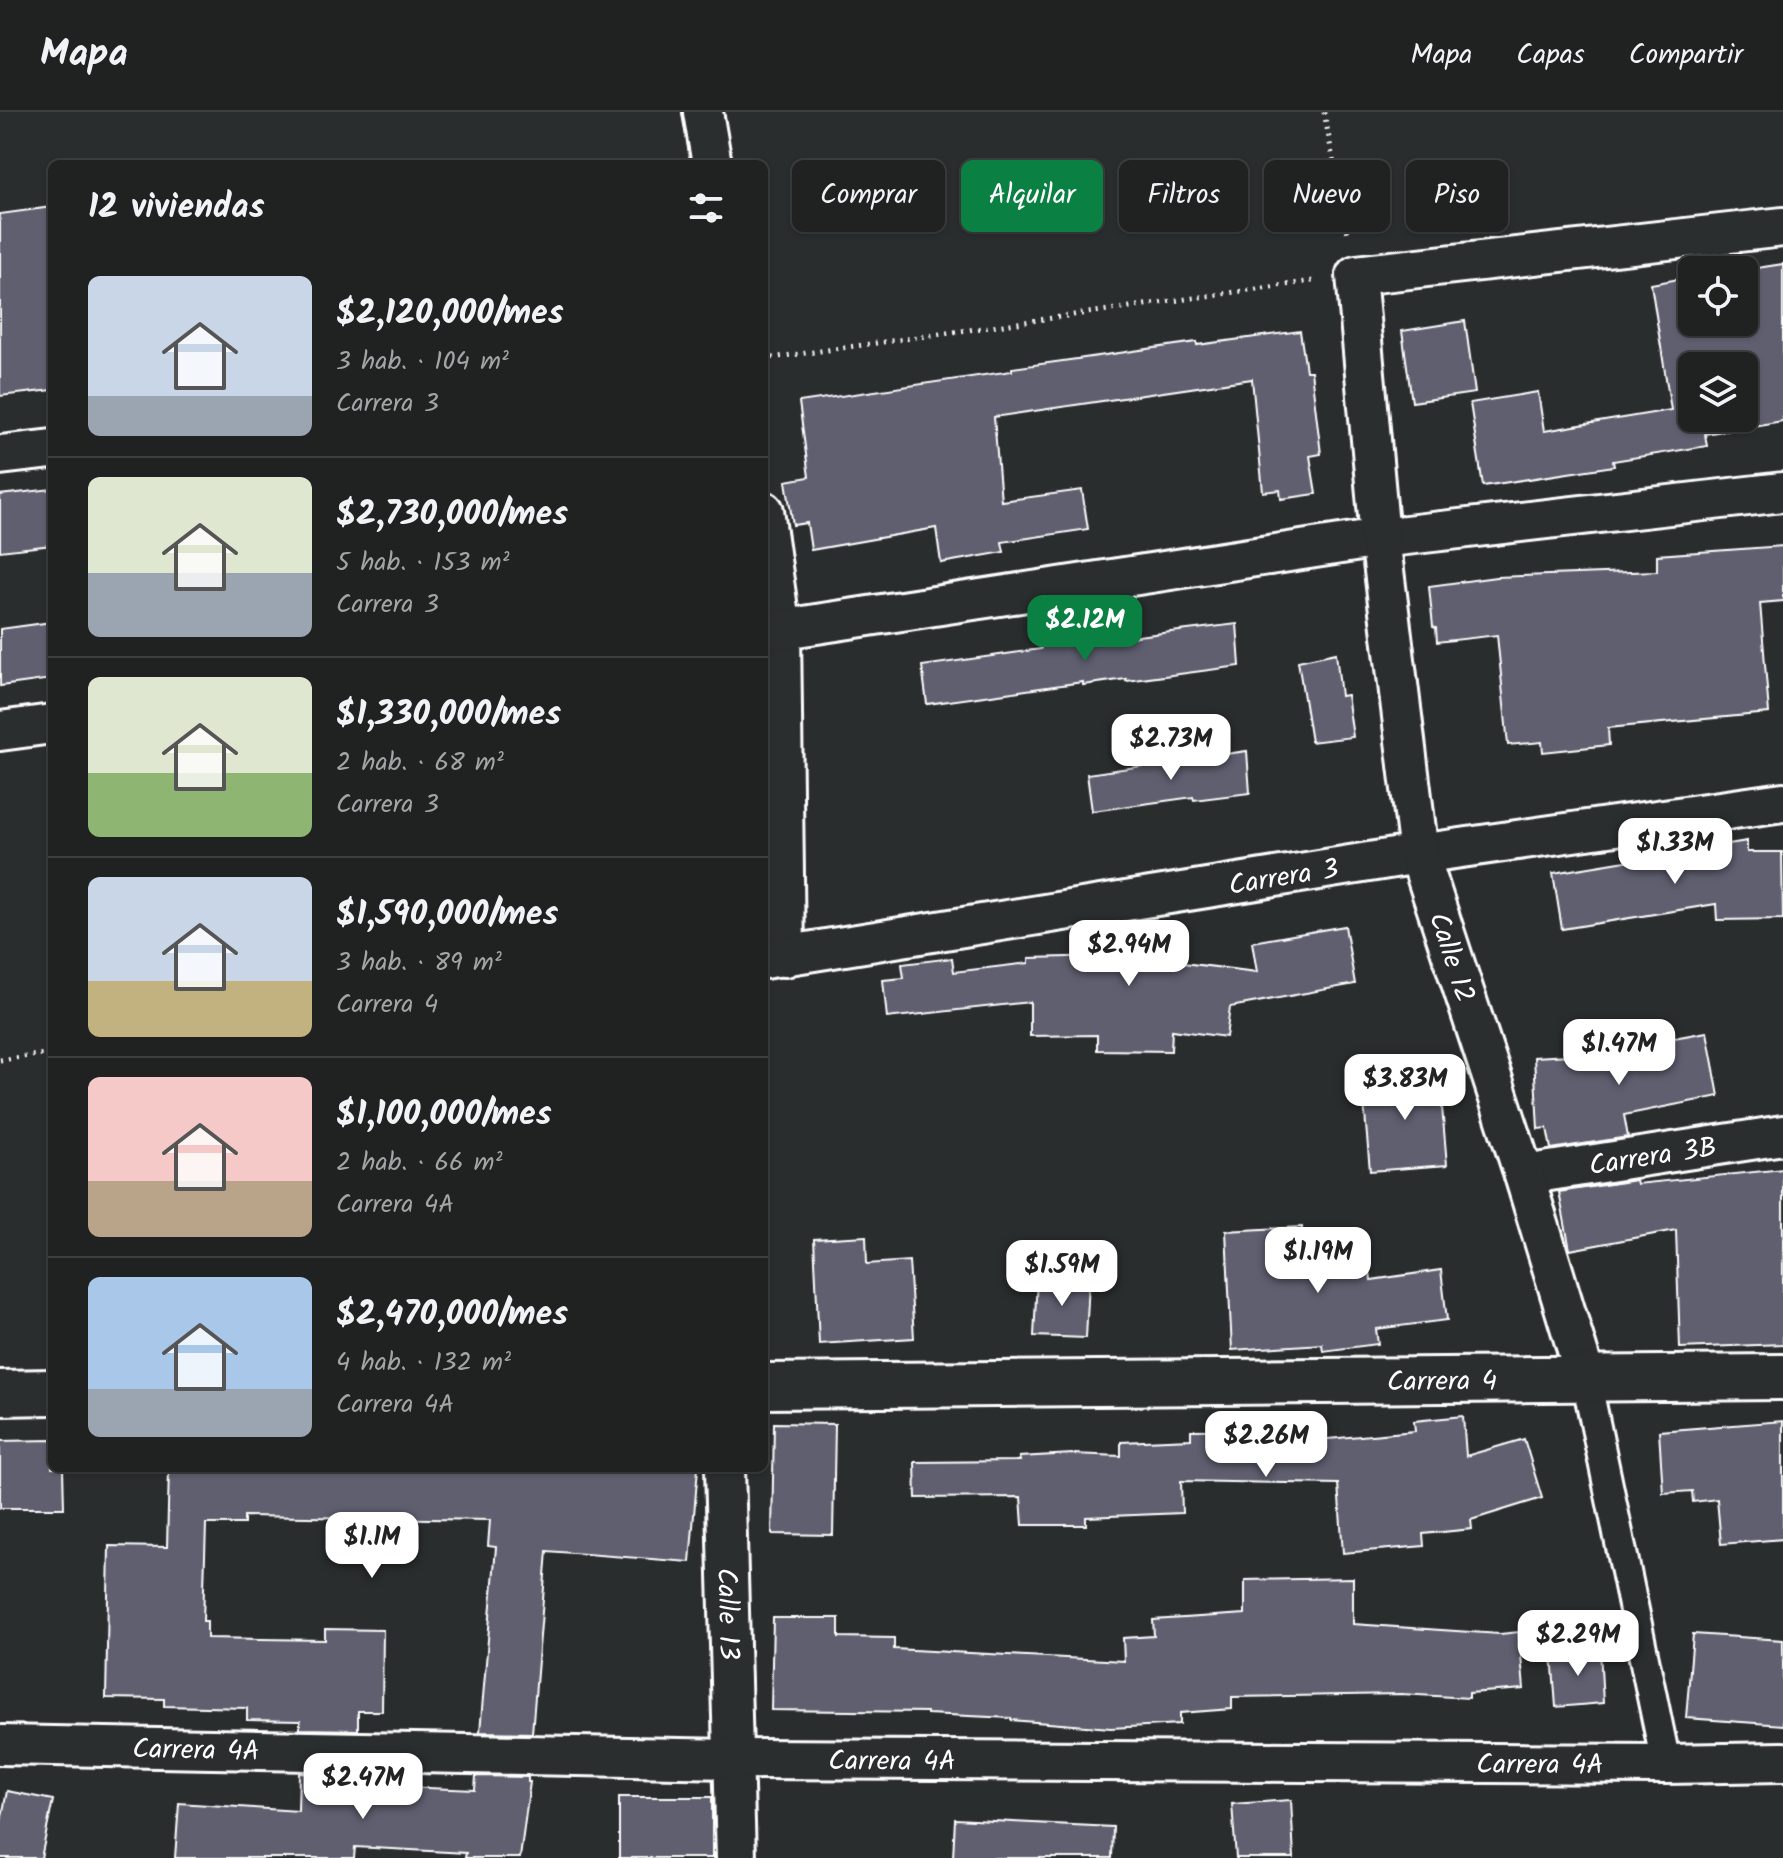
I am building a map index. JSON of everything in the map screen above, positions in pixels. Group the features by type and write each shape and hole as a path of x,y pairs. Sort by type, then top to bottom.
{"street":[{"path":"703,112 711,160"},
{"path":"1356,275 1783,227"},
{"name":"Calle 12","path":"1356,275 1380,538 1419,854 1524,1175 1586,1379 1666,1764"},
{"path":"0,455 48,449"},
{"path":"773,631 1380,538 1783,492"},
{"path":"768,564 773,631 774,958"},
{"path":"0,731 48,725"},
{"name":"Carrera 3","path":"774,958 1419,854 1783,802"},
{"name":"Carrera 3B","path":"1524,1175 1783,1135"},
{"name":"Carrera 4","path":"768,1386 1783,1377"},
{"path":"0,1393 48,1392"},
{"name":"Calle 13","path":"725,1472 736,1858"},
{"name":"Carrera 4A","path":"0,1745 732,1759 1783,1762"}],"path":[{"path":"768,358 1356,275 1324,112"},
{"path":"0,1060 48,1054"}],"building":[{"path":"48,208 48,390 0,396 0,214"},
{"path":"1783,264 1783,421 1758,425 1758,352 1678,352 1678,432 1717,432 1705,434 1707,446 1613,461 1614,466 1483,486 1470,403 1538,392 1544,431 1671,410 1651,284 1678,279 1678,336 1758,336 1758,268"},
{"path":"1465,321 1475,393 1412,402 1402,331"},
{"path":"1300,331 1306,371 1311,371 1321,454 1310,456 1316,494 1281,499 1280,490 1263,492 1252,379 994,417 1001,501 1082,490 1088,529 1002,542 1004,552 941,563 936,528 811,550 807,523 793,525 786,481 809,477 799,402 1012,371 1012,368"},
{"path":"48,489 48,545 0,551 0,495"},
{"path":"1783,546 1783,601 1760,603 1769,713 1608,728 1609,745 1543,752 1542,742 1508,745 1497,635 1437,642 1436,628 1433,627 1429,586 1496,577 1657,571 1657,555"},
{"path":"48,623 48,680 0,686 0,629"},
{"path":"1237,624 1240,666 1126,681 1083,685 1083,682 927,704 922,666 1041,649 1040,645 1104,636 1104,640"},
{"path":"1336,653 1341,696 1347,695 1353,737 1311,742 1298,661"},
{"path":"1247,751 1250,793 1194,800 1193,797 1092,811 1087,774"},
{"path":"1747,841 1747,852 1782,852 1783,919 1717,920 1716,904 1562,929 1553,873"},
{"path":"1345,926 1355,984 1230,1007 1226,1037 1172,1030 1171,1051 1097,1050 1097,1035 1030,1036 1030,1002 887,1018 883,980 904,978 902,964 952,958 954,972 1029,963 1029,958 1106,956 1106,937 1175,936 1175,962 1257,972 1252,942"},
{"path":"1707,1032 1719,1096 1624,1115 1628,1137 1551,1149 1547,1128 1538,1129 1534,1057 1625,1052 1624,1047"},
{"path":"1439,1072 1447,1165 1370,1171 1362,1079"},
{"path":"1783,1169 1783,1344 1680,1348 1676,1230 1570,1250 1559,1192 1636,1180 1637,1184"},
{"path":"1302,1227 1303,1262 1368,1255 1371,1280 1441,1270 1447,1320 1376,1329 1378,1344 1323,1351 1322,1344 1232,1350 1226,1231"},
{"path":"866,1236 867,1264 909,1261 914,1338 819,1344 814,1239"},
{"path":"1037,1279 1089,1281 1086,1338 1034,1336"},
{"path":"1463,1416 1466,1456 1524,1439 1542,1498 1471,1520 1472,1529 1423,1534 1424,1546 1343,1553 1338,1484 1181,1481 1182,1513 1086,1517 1086,1525 1023,1525 1021,1497 916,1498 915,1462 1020,1461 1019,1457 1073,1454 1121,1456 1121,1442 1191,1439 1191,1430 1306,1429 1306,1441 1415,1431 1414,1421"},
{"path":"1783,1421 1783,1539 1721,1544 1717,1499 1693,1502 1692,1491 1663,1493 1659,1431"},
{"path":"774,1423 835,1424 833,1535 772,1534"},
{"path":"48,1440 48,1472 63,1472 64,1508 0,1508 0,1441"},
{"path":"169,1472 698,1472 690,1562 547,1551 532,1733 480,1732 496,1547 488,1546 490,1520 244,1516 244,1524 206,1524 203,1621 207,1621 207,1638 325,1640 325,1629 383,1630 382,1711 358,1711 358,1730 300,1729 300,1721 247,1720 247,1708 164,1706 164,1699 106,1698 109,1546 167,1547"},
{"path":"1353,1578 1353,1624 1500,1634 1519,1632 1524,1689 1469,1693 1469,1698 1401,1694 1232,1697 1232,1709 1180,1713 1180,1724 1111,1728 927,1712 771,1710 773,1618 839,1618 839,1637 894,1638 894,1649 1124,1661 1123,1638 1154,1636 1153,1620 1245,1614 1245,1580"},
{"path":"1693,1634 1783,1640 1783,1725 1686,1718"},
{"path":"1600,1650 1603,1703 1556,1707 1552,1654"},
{"path":"299,1773 356,1774 356,1785 475,1790 476,1776 528,1777 530,1782 520,1858 465,1858 466,1853 355,1847 354,1858 175,1858 179,1803 298,1811"},
{"path":"7,1791 53,1800 41,1858 0,1858 0,1827"},
{"path":"619,1797 712,1797 712,1858 619,1858"},
{"path":"1291,1800 1294,1858 1236,1858 1232,1804"},
{"path":"955,1819 1113,1827 1112,1858 953,1858"}]}
